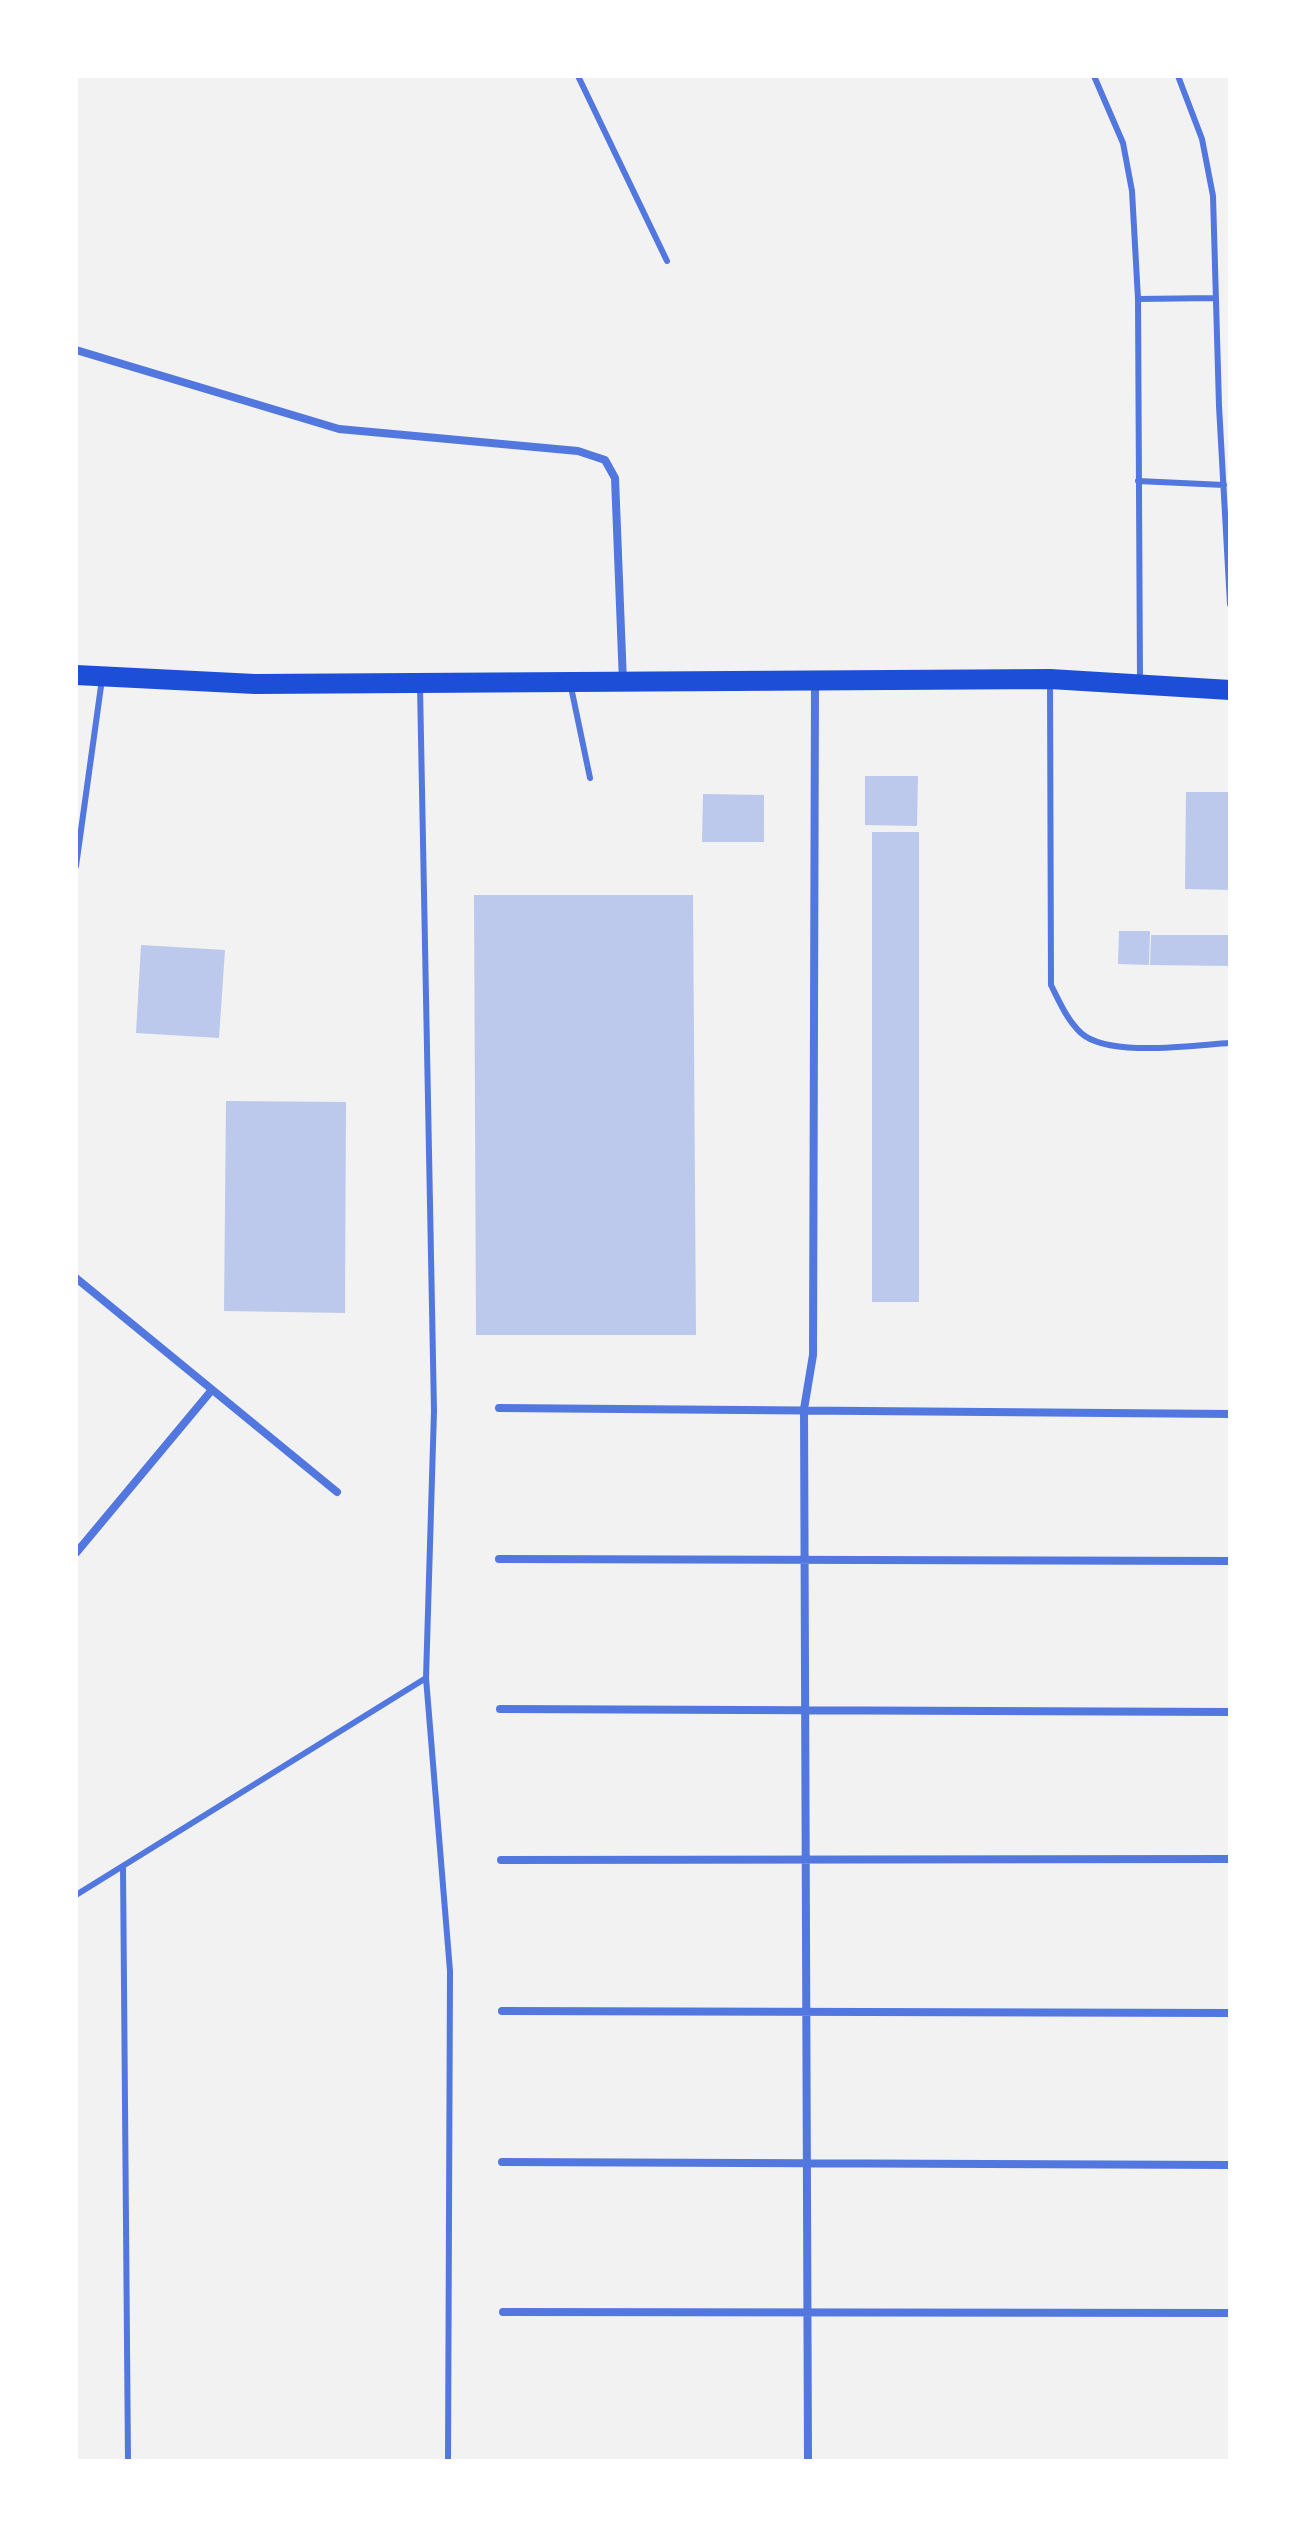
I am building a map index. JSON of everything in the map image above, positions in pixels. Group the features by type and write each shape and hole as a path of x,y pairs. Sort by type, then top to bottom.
{"main road":[{"path":"76,675 255,684 1050,679 1230,690"}],"street":[{"path":"76,350 339,429 578,451 605,460 615,478 623,684"},
{"path":"808,2461 804,1409 813,1355 815,679"},
{"path":"76,1278 337,1492"},
{"path":"76,1553 211,1391"},
{"path":"499,1408 1230,1414"},
{"path":"499,1559 1230,1561"},
{"path":"500,1709 1230,1712"},
{"path":"501,1860 806,1862 1230,1859"},
{"path":"502,2011 1230,2013"},
{"path":"502,2162 1230,2165"},
{"path":"503,2312 808,2315 1230,2313"}],"lane":[{"path":"578,76 667,261"},
{"path":"1094,76 1123,143 1132,191 1138,299 1140,684"},
{"path":"1178,76 1202,139 1213,196 1230,604"},
{"path":"1138,299 1216,298"},
{"path":"1138,481 1224,485"},
{"path":"76,866 102,678"},
{"path":"1050,679 1051,985 1081,1033 1095,1041 1154,1047 1230,1043"},
{"path":"420,682 434,1411 426,1678 450,1971 448,2461"},
{"path":"571,684 590,778"},
{"path":"76,1895 426,1678"},
{"path":"123,1866 128,2461"}],"building":[{"path":"865,776 918,776 917,826 865,825"},
{"path":"1186,792 1230,792 1230,890 1185,889"},
{"path":"703,794 764,795 764,842 702,842"},
{"path":"872,832 919,832 919,1302 872,1302"},
{"path":"474,895 693,895 696,1335 476,1335"},
{"path":"1119,931 1150,931 1149,965 1118,964"},
{"path":"1151,935 1230,935 1230,966 1150,965"},
{"path":"141,945 225,950 219,1038 136,1033"},
{"path":"226,1101 346,1102 345,1313 224,1311"}]}
